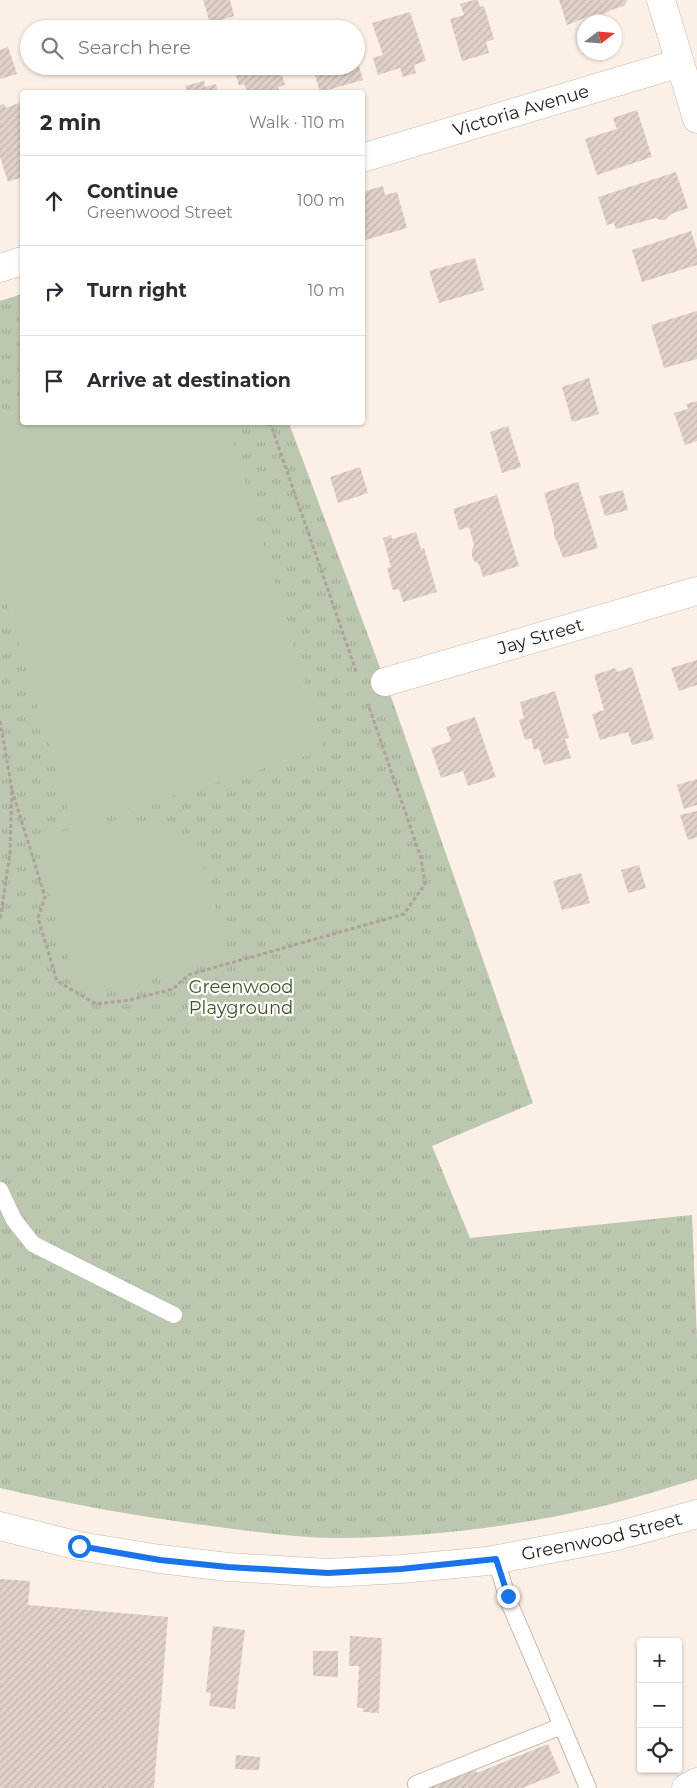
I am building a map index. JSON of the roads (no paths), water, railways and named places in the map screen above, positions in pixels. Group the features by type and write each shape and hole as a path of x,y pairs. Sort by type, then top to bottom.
{"street":[{"path":"661,0 697,119"},
{"name":"Victoria Avenue","path":"365,157 680,63"},
{"path":"0,268 20,262"},
{"name":"Jay Street","path":"370,687 697,590"},
{"name":"Greenwood Street","path":"0,1526 79,1546 160,1560 228,1567 328,1573 401,1569 496,1559 614,1537 697,1514"},
{"path":"686,1788 697,1782"}],"lane":[{"path":"0,1190 7,1224 33,1244 174,1315"},
{"path":"496,1559 508,1600 588,1788"},
{"path":"416,1784 562,1726"}],"park label":[{"name":"Greenwood Playground","path":"241,998"}]}
